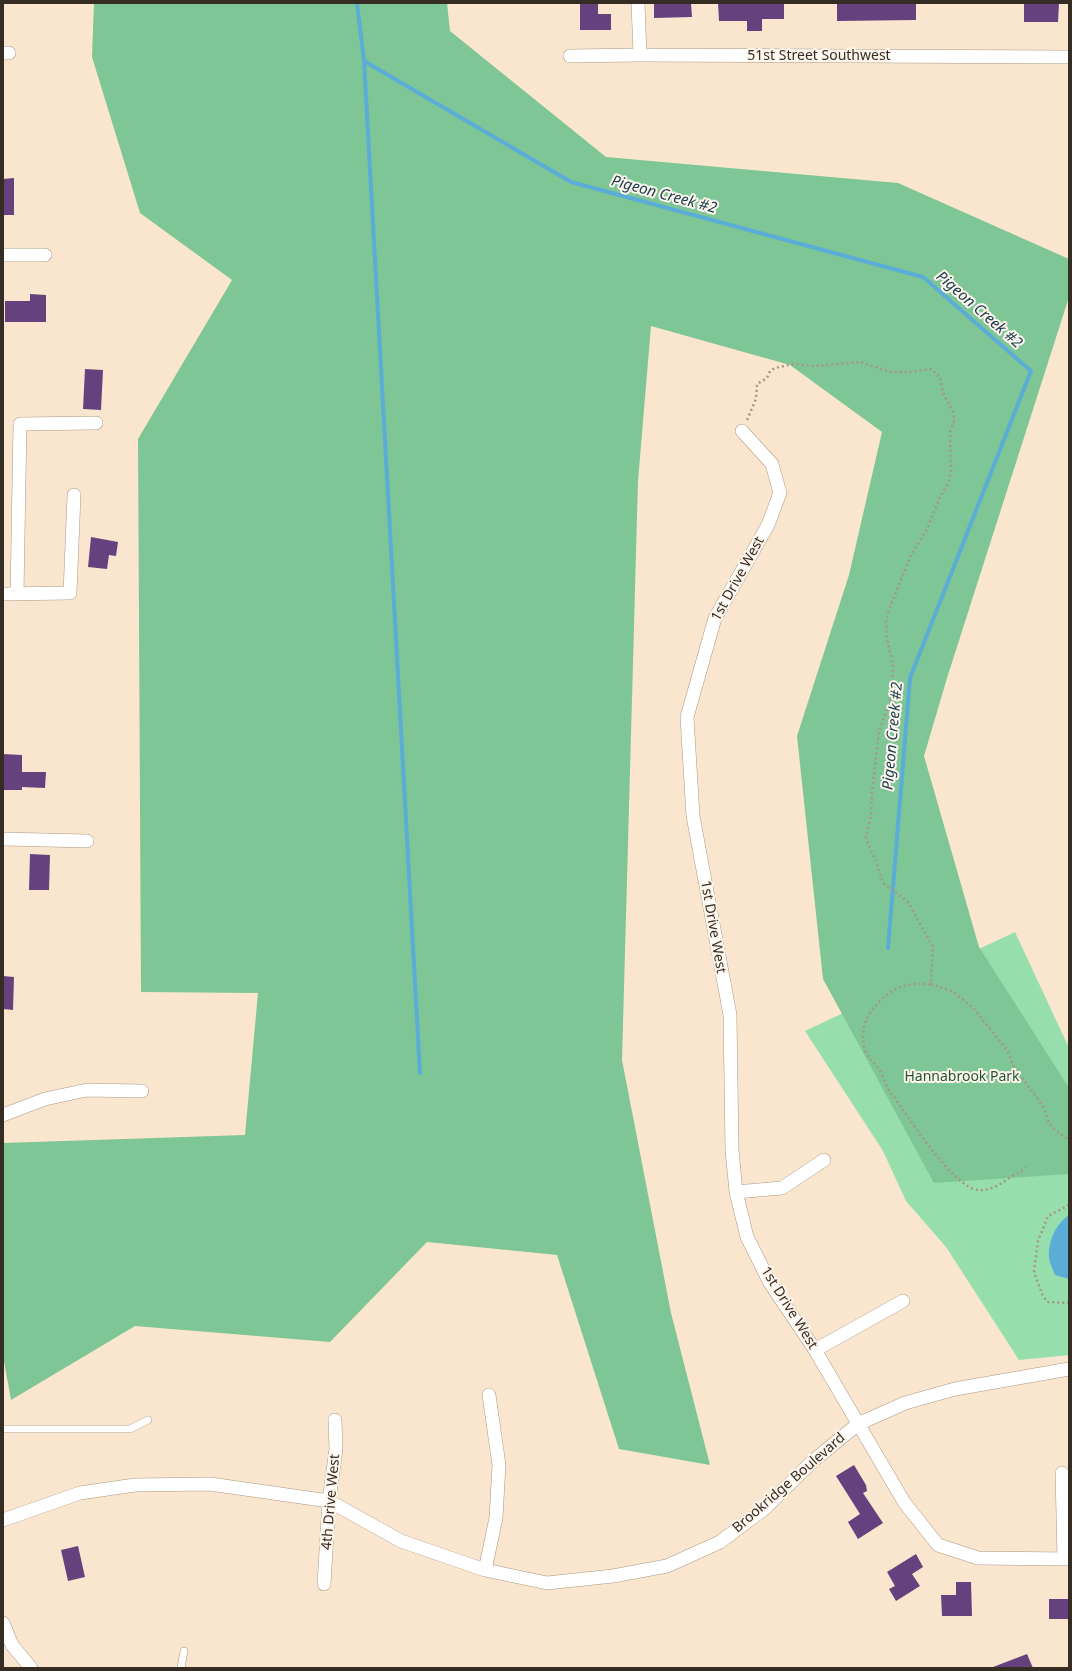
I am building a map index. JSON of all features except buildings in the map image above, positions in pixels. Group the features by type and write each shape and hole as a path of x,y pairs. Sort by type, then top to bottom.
{"street":[{"path":"638,3 640,55"},
{"name":"51st Street Southwest","path":"570,56 1069,57"},
{"path":"3,255 45,256"},
{"path":"17,594 20,424 96,423"},
{"name":"1st Drive West","path":"742,431 772,464 780,493 768,525 715,618 687,718 693,816 730,1016 732,1150 736,1192 747,1237 770,1283 815,1350 904,1502 938,1545 978,1558 1067,1559"},
{"path":"3,594 70,593 74,495"},
{"path":"3,840 87,841"},
{"path":"3,1115 45,1099 87,1090 142,1091"},
{"path":"736,1192 782,1188 824,1160"},
{"path":"815,1350 903,1301"},
{"name":"Brookridge Boulevard","path":"3,1520 80,1493 135,1485 210,1484 329,1501 401,1541 485,1570 547,1583 613,1576 667,1566 720,1542 764,1509 813,1461 858,1424 905,1403 955,1389 1069,1369"},
{"path":"485,1570 496,1518 499,1465 490,1395"},
{"name":"4th Drive West","path":"324,1584 329,1501 336,1449 335,1420"},
{"path":"1062,1473 1067,1559"},
{"path":"3,1623 7,1643 31,1668"}],"lane":[{"path":"3,1429 130,1429 148,1420"},
{"path":"181,1668 184,1651"}],"path":[{"path":"742,431 756,399 757,384 767,378 770,371 775,368 793,364 814,366 860,362 891,372 909,372 931,369 940,377 944,393 953,411 954,421 950,432 950,478 927,529 911,555 888,612 886,622 887,639 893,664 892,695 879,732 872,792 871,815 866,838 870,851 875,858 883,883 908,902 933,947 931,984"},
{"path":"1025,1167 1023,1170 992,1188 978,1190 968,1188 935,1153 890,1092 879,1070 867,1057 864,1045 864,1032 869,1012 888,994 911,983 931,984 952,991 973,1008 1007,1050 1014,1068 1043,1106 1049,1123 1069,1140"},
{"path":"1069,1205 1048,1216 1038,1241 1034,1272 1042,1294 1047,1302 1069,1303"}],"green space":[{"path":"94,3 447,3 450,31 606,157 898,183 1069,259 1069,297 947,678 924,756 979,947 1069,1088 1069,1174 934,1183 823,979 797,736 849,575 882,432 790,365 651,326 638,481 622,1060 671,1313 710,1465 619,1449 557,1255 427,1242 330,1342 135,1326 11,1400 3,1356 3,1143 245,1135 258,993 141,992 138,439 232,280 140,213 92,57"},
{"name":"Hannabrook Park","path":"1015,932 1069,1048 1069,1355 1019,1360 946,1247 906,1201 883,1151 805,1031"}],"water":[{"path":"1069,1215 1069,1279 1055,1275 1050,1263 1049,1251 1051,1239 1054,1233 1060,1223"}],"waterway":[{"path":"357,3 364,61 420,1073"},
{"name":"Pigeon Creek #2","path":"364,61 571,182 923,277 1031,371 910,678 888,948"}]}
